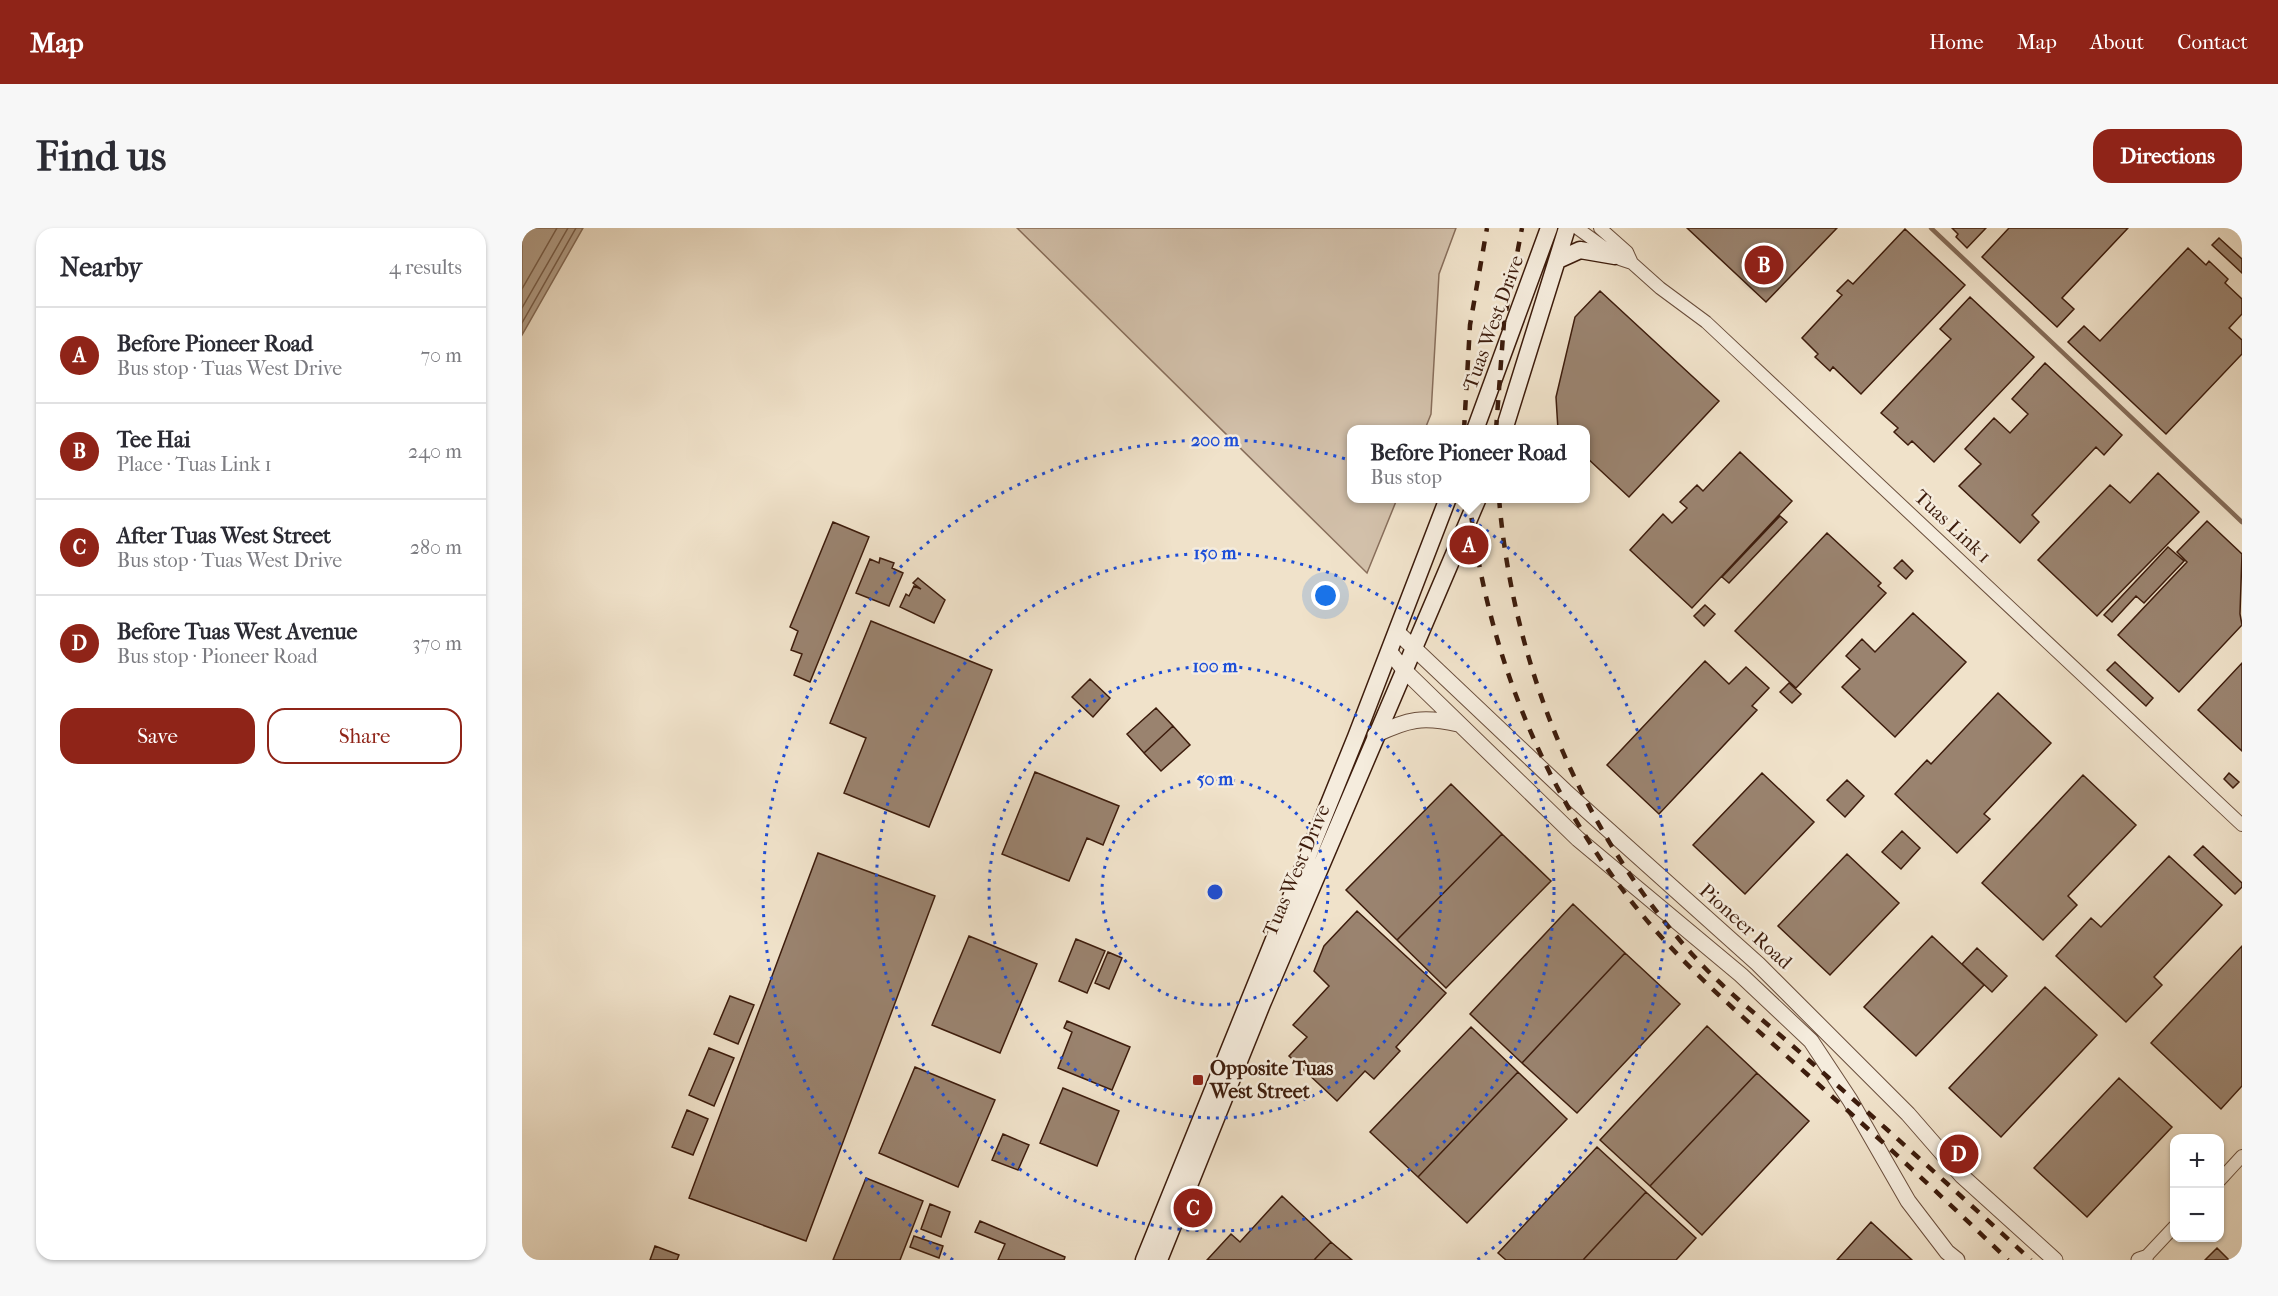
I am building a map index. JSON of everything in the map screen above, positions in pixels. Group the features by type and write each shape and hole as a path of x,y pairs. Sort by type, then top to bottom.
{"main road":[{"name":"Tuas West Drive","path":"1476,425 1549,228"},
{"name":"Tuas West Drive","path":"1505,425 1567,228"},
{"path":"1558,260 1580,250 1615,256"},
{"name":"Tuas West Drive","path":"1159,1260 1230,1065 1446,503"},
{"name":"Tuas West Drive","path":"1144,1260 1476,503"}],"street":[{"name":"Tuas Link 1","path":"1577,228 1615,256 1632,263 1660,288 1706,322 2242,825"},
{"name":"Tuas Link 1","path":"1600,228 1627,252 1632,263"},
{"name":"Pioneer Road","path":"1397,632 1565,791 1758,964 1908,1114 1962,1176 2055,1260"},
{"name":"Pioneer Road","path":"1390,652 1404,670 1458,724 1578,839 1741,975 1811,1041 1850,1100 1908,1201 1947,1252 1957,1260"},
{"path":"1375,735 1413,719 1431,718 1458,724"},
{"path":"2224,1176 2242,1156"},
{"path":"2143,1259 2170,1232"}],"shaded area":[{"path":"1017,228 1456,228 1439,274 1431,414 1427,425 1347,425 1347,503 1395,503 1367,573"}],"water":[{"path":"522,228 583,228 522,335"}],"building":[{"path":"1687,228 1837,228 1766,302"},
{"path":"1952,228 1986,228 1967,248 1956,237 1958,234"},
{"path":"2009,228 2128,228 2062,298 2074,309 2057,327 1982,257"},
{"path":"1905,229 1965,285 1861,394 1833,367 1830,371 1815,357 1818,354 1802,338 1842,295 1837,291 1848,280 1853,284"},
{"path":"2219,238 2242,259 2242,273 2212,245"},
{"path":"2188,248 2206,265 2209,261 2228,279 2225,283 2242,299 2242,314 2229,328 2242,340 2242,354 2166,434 2068,342 2084,326 2100,341"},
{"path":"1600,291 1719,401 1629,497 1590,461 1590,425 1558,425 1556,397 1575,317"},
{"path":"1970,297 2034,357 1934,462 1912,441 1908,445 1894,432 1898,428 1881,413 1951,339 1940,329"},
{"path":"2045,363 2122,435 2104,455 2096,447 2032,515 2039,522 2020,543 1959,486 1981,464 1965,449 1994,418 2010,433 2028,414 2012,399"},
{"path":"1740,452 1792,501 1692,608 1630,550 1663,514 1672,523 1687,508 1680,502 1697,485 1703,491"},
{"path":"2158,473 2199,512 2097,616 2038,560 2110,485 2130,503"},
{"path":"1780,516 1787,522 1729,583 1722,577"},
{"path":"2207,521 2242,554 2240,614 2242,625 2179,692 2118,635 2187,562 2177,552"},
{"path":"833,522 869,537 810,682 794,675 802,654 791,650 798,631 790,627"},
{"path":"1827,533 1881,583 1878,586 1886,593 1796,688 1735,631"},
{"path":"2168,547 2184,561 2144,603 2136,596 2112,622 2104,615"},
{"path":"880,558 894,563 892,568 903,573 889,606 856,593 870,559 879,563"},
{"path":"1902,560 1913,571 1906,579 1894,568"},
{"path":"918,578 945,600 934,623 900,607 906,594 909,596 914,586 921,589 913,583"},
{"path":"1705,605 1715,614 1704,626 1694,616"},
{"path":"1913,613 1966,662 1895,737 1842,687 1860,669 1846,656 1862,639 1875,652"},
{"path":"871,621 992,670 929,827 844,793 866,738 830,723"},
{"path":"1705,661 1729,684 1746,667 1769,688 1752,706 1757,710 1659,814 1607,765"},
{"path":"2115,662 2153,698 2146,706 2107,670"},
{"path":"2242,663 2242,751 2198,710"},
{"path":"1090,679 1110,698 1093,717 1072,697"},
{"path":"1789,683 1801,694 1792,703 1780,692"},
{"path":"1998,693 2051,743 1984,814 1990,819 1957,853 1895,794 1927,760 1931,764"},
{"path":"1156,708 1173,726 1144,753 1127,734"},
{"path":"1173,726 1190,745 1161,771 1144,753"},
{"path":"1035,772 1119,806 1103,845 1087,838 1069,881 1002,854"},
{"path":"1762,773 1814,822 1745,894 1693,845"},
{"path":"2229,773 2239,782 2233,788 2224,779"},
{"path":"2083,775 2136,825 2068,896 2077,905 2043,940 1982,883"},
{"path":"1847,780 1864,796 1845,817 1827,800"},
{"path":"1451,784 1502,834 1397,940 1346,890"},
{"path":"1902,831 1920,848 1901,869 1882,852"},
{"path":"1502,834 1551,881 1446,988 1397,940"},
{"path":"2203,846 2242,883 2242,887 2235,894 2194,855"},
{"path":"818,853 935,896 806,1241 689,1198"},
{"path":"1847,854 1899,903 1830,975 1778,926"},
{"path":"2169,856 2222,905 2154,977 2162,985 2126,1022 2056,956 2091,918 2101,927"},
{"path":"1573,904 1625,953 1522,1063 1470,1014"},
{"path":"1357,911 1446,993 1396,1047 1400,1051 1374,1079 1365,1071 1337,1101 1289,1056 1307,1037 1293,1025 1329,986 1314,971 1324,946"},
{"path":"969,936 1037,964 1000,1053 932,1025"},
{"path":"1932,936 1984,985 1916,1056 1864,1007"},
{"path":"1076,939 1105,951 1087,993 1059,981"},
{"path":"2242,946 2242,1086 2221,1109 2151,1043"},
{"path":"1977,948 2007,976 1992,992 1962,964"},
{"path":"1108,952 1122,958 1109,989 1095,983"},
{"path":"1625,953 1680,1004 1577,1113 1522,1063"},
{"path":"2045,987 2097,1035 2001,1137 1949,1088"},
{"path":"730,996 754,1005 738,1044 714,1034"},
{"path":"1067,1021 1130,1047 1112,1090 1058,1068 1072,1032 1064,1028"},
{"path":"1707,1026 1757,1073 1650,1186 1600,1140"},
{"path":"1471,1027 1518,1072 1418,1177 1370,1132"},
{"path":"709,1048 734,1058 714,1106 689,1095"},
{"path":"915,1067 995,1100 958,1187 879,1153"},
{"path":"1518,1072 1567,1119 1467,1223 1418,1177"},
{"path":"1757,1073 1809,1121 1702,1235 1650,1186"},
{"path":"2119,1078 2172,1127 2087,1217 2034,1168"},
{"path":"1063,1088 1119,1111 1097,1166 1040,1143"},
{"path":"687,1110 708,1119 693,1155 672,1147"},
{"path":"1003,1134 1029,1145 1018,1170 992,1160"},
{"path":"1597,1147 1646,1192 1583,1260 1506,1260 1498,1253"},
{"path":"866,1178 923,1201 900,1260 833,1260"},
{"path":"1646,1192 1696,1238 1676,1260 1583,1260"},
{"path":"1282,1196 1331,1242 1314,1260 1207,1260 1231,1234 1240,1242"},
{"path":"930,1204 950,1212 941,1237 921,1229"},
{"path":"980,1221 1065,1257 1064,1260 998,1260 1005,1244 975,1232"},
{"path":"1871,1222 1912,1260 1837,1260"},
{"path":"914,1236 943,1246 939,1258 910,1247"},
{"path":"1331,1242 1352,1260 1314,1260"},
{"path":"655,1246 679,1255 677,1260 650,1260"},
{"path":"2217,1248 2229,1260 2205,1260"}],"waterway":[{"path":"1931,228 2242,522"}],"railway":[{"path":"1464,425 1470,325 1487,228"},
{"path":"1496,425 1504,322 1522,228"},
{"path":"1470,503 1488,603 1519,704 1564,800 1591,845 1622,889 1662,938 1706,983 1905,1162 2008,1260"},
{"path":"1500,503 1507,562 1520,626 1539,689 1562,750 1591,809 1624,865 1662,918 1717,980 2031,1260"}],"place":[{"name":"Tee Hai","path":"1764,265"},
{"name":"Before Pioneer Road","path":"1469,545"},
{"name":"Opposite Tuas West Street","path":"1198,1080"},
{"name":"Before Tuas West Avenue","path":"1959,1154"},
{"name":"After Tuas West Street","path":"1193,1208"}]}
